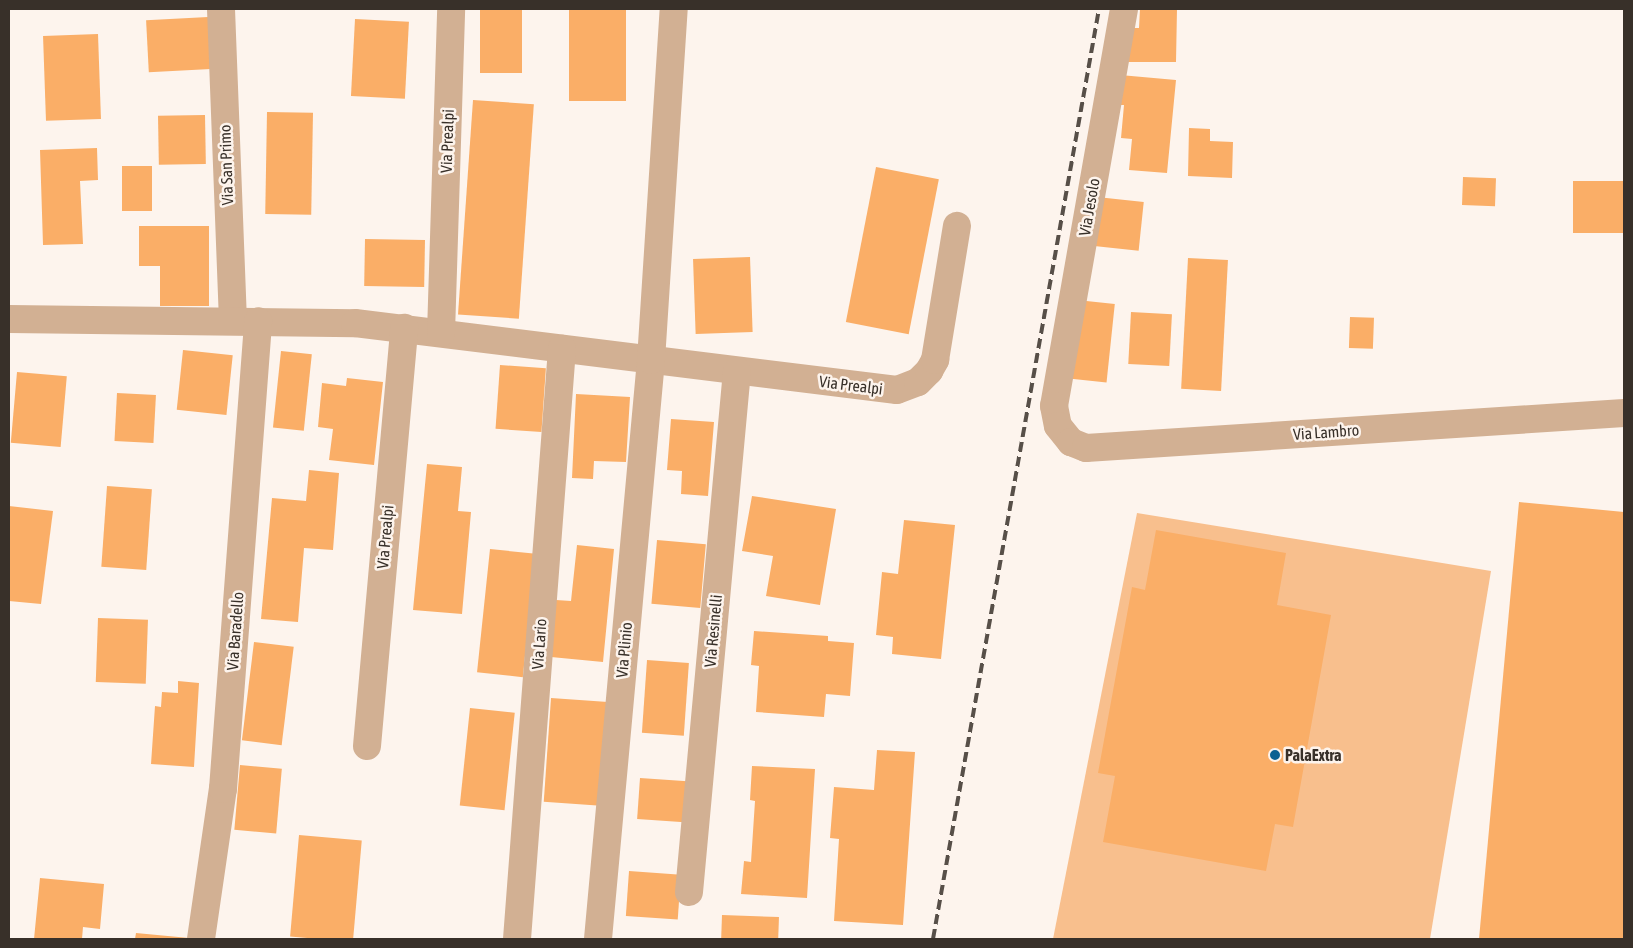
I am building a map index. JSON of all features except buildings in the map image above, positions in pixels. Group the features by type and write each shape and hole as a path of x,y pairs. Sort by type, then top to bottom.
{"street":[{"name":"Via San Primo","path":"221,9 245,321"},
{"name":"Via Prealpi","path":"441,333 451,9"},
{"path":"651,360 674,9"},
{"name":"Via Jesolo","path":"1054,406 1124,9"},
{"name":"Via Prealpi","path":"9,319 332,322 404,328 882,390 897,390 918,382 930,371 937,354 957,226"},
{"name":"Via Baradello","path":"201,939 223,789 245,321"},
{"name":"Via Prealpi","path":"367,746 404,328"},
{"name":"Via Lario","path":"517,939 562,349"},
{"name":"Via Plinio","path":"598,939 651,360"},
{"name":"Via Resinelli","path":"690,892 737,371"},
{"name":"Via Lambro","path":"1054,406 1058,426 1064,434 1071,442 1086,448 1624,412"}],"shaded area":[{"name":"PalaExtra","path":"1137,513 1491,571 1430,939 1053,939"}],"railway":[{"path":"933,939 1099,9"}],"place":[{"name":"PalaExtra","path":"1275,755"}]}
